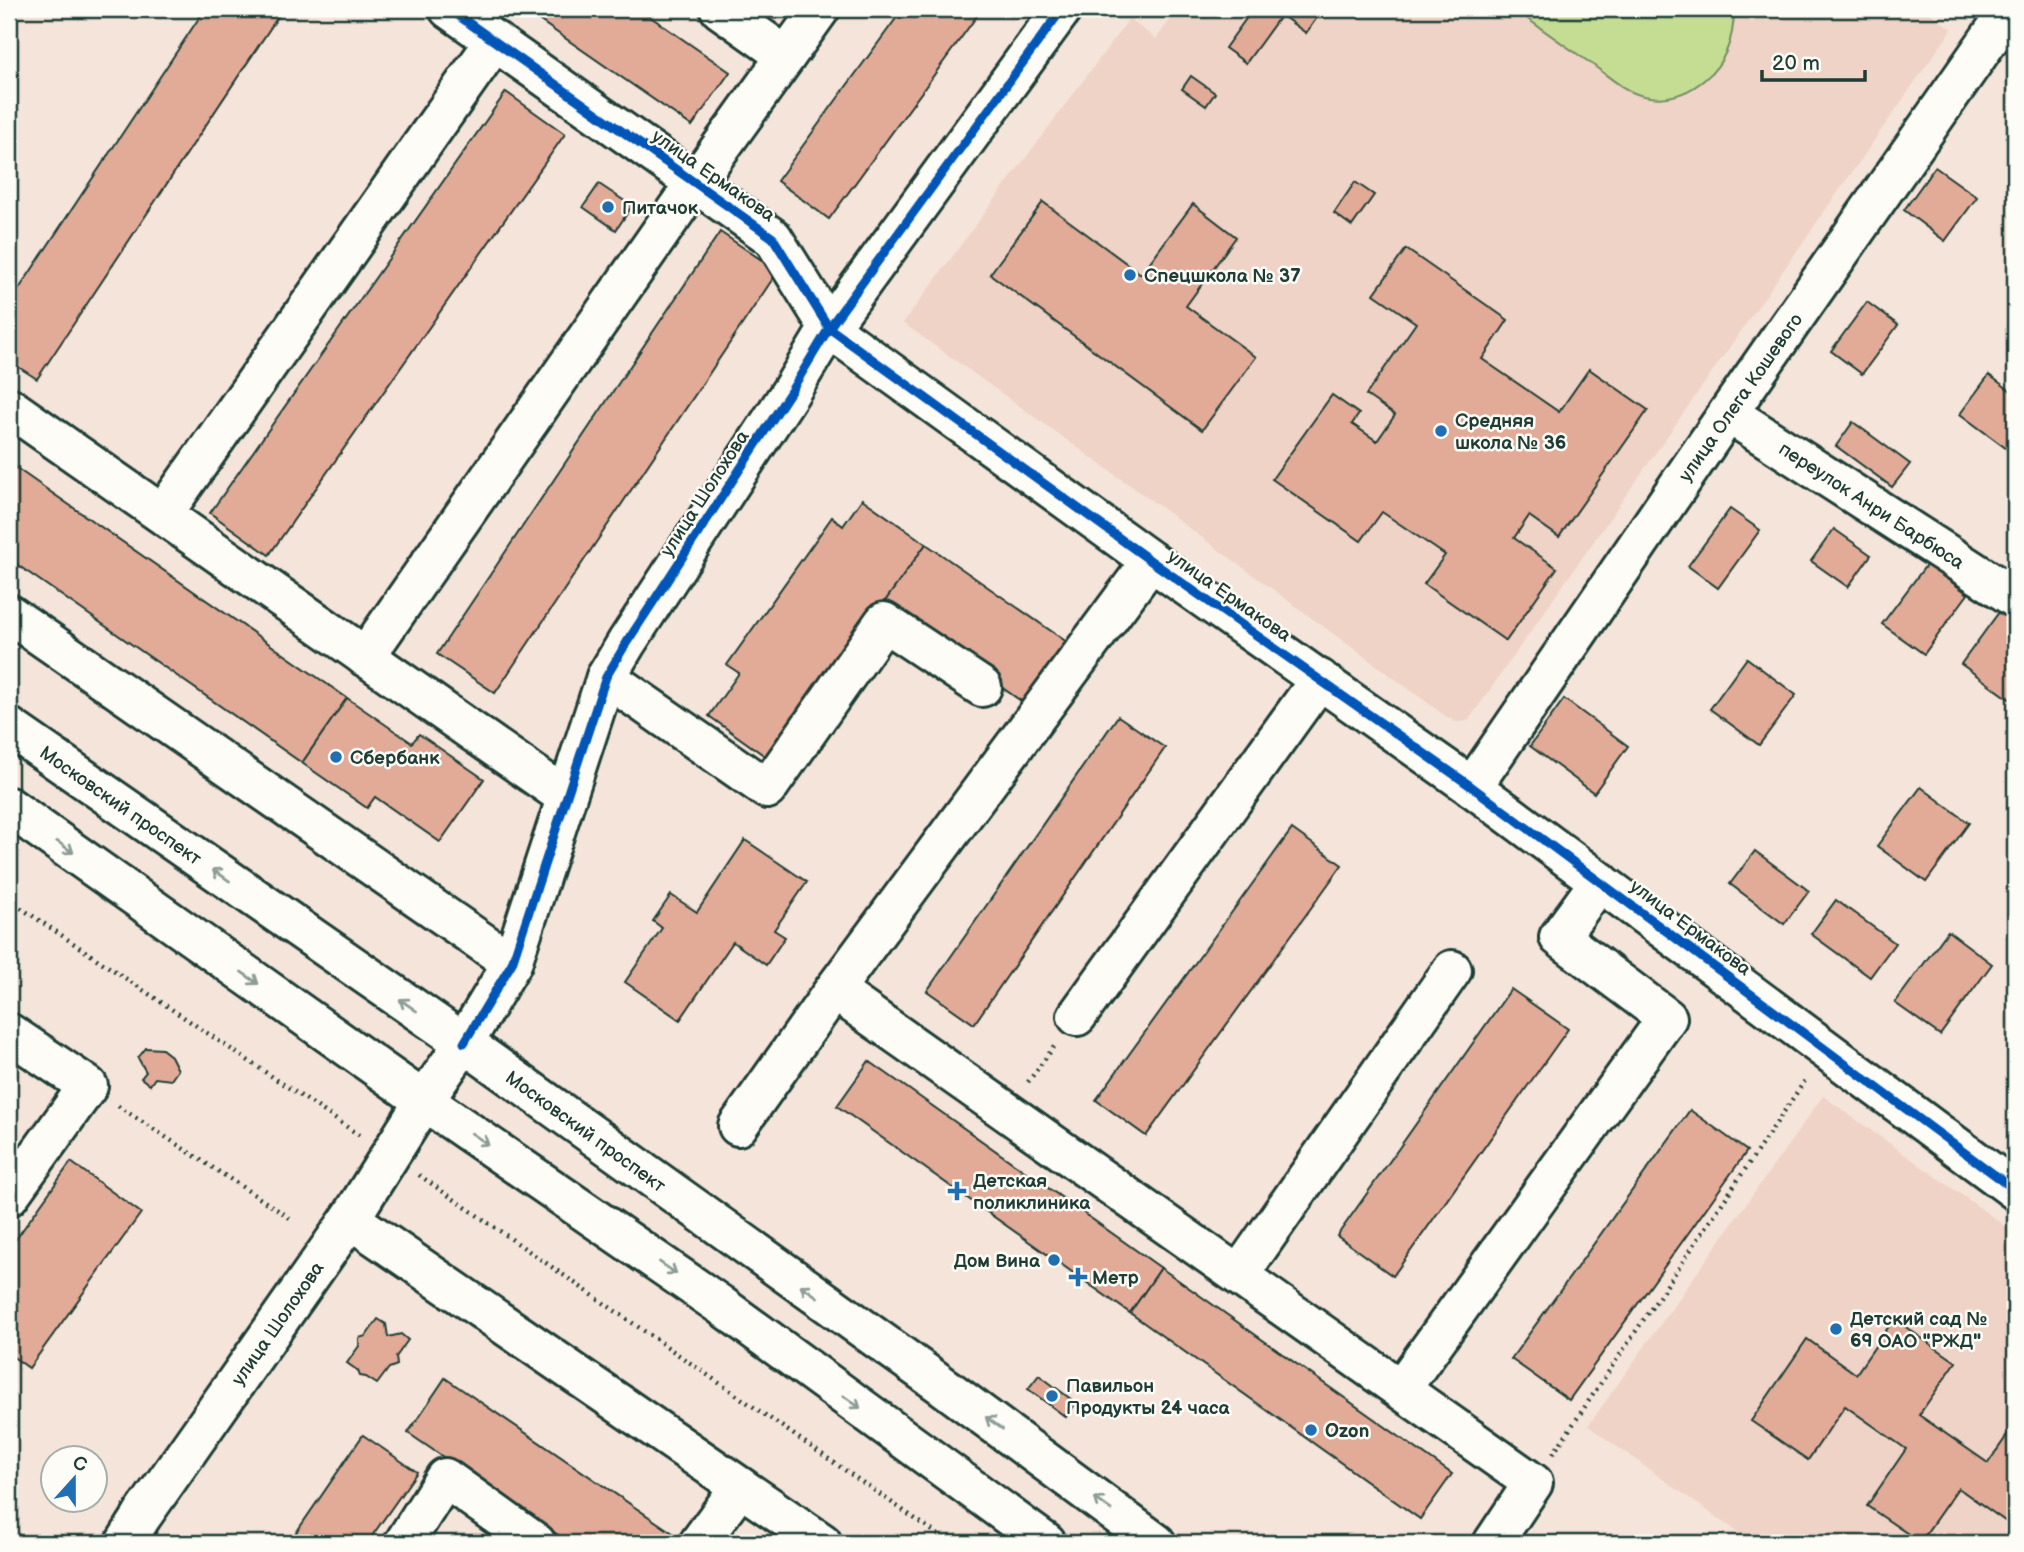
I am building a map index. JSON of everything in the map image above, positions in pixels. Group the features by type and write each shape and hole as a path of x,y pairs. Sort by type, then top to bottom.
{"street":[{"name":"улица Ермакова","path":"449,9 773,238 829,328 1151,561 1472,787 2015,1190"},
{"path":"720,9 786,56"},
{"path":"365,657 695,183 820,9"},
{"name":"улица Шолохова","path":"128,1542 350,1219 512,964 606,677 829,328 1062,9"},
{"name":"улица Олега Кошевого","path":"1472,787 1728,413 2008,13"},
{"path":"163,514 495,41"},
{"path":"9,407 566,797"},
{"name":"переулок Анри Барбюса","path":"1728,413 2015,598"},
{"path":"738,1125 834,990 1151,561"},
{"path":"9,614 512,964"},
{"path":"606,677 767,789 884,622 982,687"},
{"path":"1077,1016 1320,679"},
{"name":"Московский проспект","path":"9,727 464,1043 939,1383 1156,1543"},
{"path":"9,807 424,1101 719,1304 1046,1543"},
{"path":"1401,1390 1667,1018 1559,937 1600,881"},
{"path":"1239,1275 1452,970"},
{"path":"834,990 1533,1483 1493,1543"},
{"path":"9,1032 88,1086 9,1196"},
{"path":"350,1219 822,1543"},
{"path":"404,1543 445,1478 536,1543"},
{"path":"699,1543 740,1487"}],"path":[{"path":"9,900 390,1155 950,1543"},
{"path":"1007,1111 1077,1016"},
{"path":"1533,1483 1826,1048"},
{"path":"88,1086 290,1219"}],"shaded area":[{"name":"Средняя школа № 36","path":"1178,9 1924,9 1952,29 1468,721 1456,722 903,323 1129,19 1156,39"},
{"name":"Детский сад № 69 ОАО \"РЖД\"","path":"1823,1096 2015,1233 2015,1543 1753,1543 1588,1426"}],"green space":[{"path":"1514,9 1734,9 1728,48 1712,73 1690,90 1661,98 1637,94 1623,87"}],"building":[{"path":"205,9 283,9 37,379 9,361 9,304"},
{"path":"523,9 639,9 730,72 692,126"},
{"path":"903,9 982,9 829,219 777,181"},
{"path":"1253,9 1323,9 1306,33 1281,15 1246,63 1225,48"},
{"path":"1191,76 1215,93 1206,106 1182,89"},
{"path":"506,92 565,134 269,555 210,513"},
{"path":"2015,125 2015,143 2006,137"},
{"path":"1935,167 1977,197 1945,241 1904,210"},
{"path":"1355,182 1374,195 1352,226 1334,213"},
{"name":"Питачок","path":"599,184 632,206 616,230 583,207"},
{"path":"1043,202 1141,274 1193,204 1236,237 1186,306 1256,357 1202,430 990,274"},
{"path":"720,232 778,271 495,693 437,654"},
{"path":"1406,249 1508,320 1482,359 1559,412 1589,369 1648,410 1559,537 1529,516 1514,538 1557,568 1506,641 1424,584 1445,555 1382,512 1361,541 1272,479 1332,395 1359,414 1352,424 1377,441 1395,415 1366,395 1416,323 1374,294"},
{"path":"1867,302 1898,325 1862,374 1831,351"},
{"path":"1989,375 2015,394 2015,455 1960,414"},
{"path":"1853,422 1910,464 1892,487 1836,446"},
{"path":"9,463 347,698 302,763 9,559"},
{"path":"862,499 926,544 772,761 709,716 739,673 727,665 832,517 843,526"},
{"path":"1730,509 1760,530 1718,588 1688,566"},
{"path":"1834,529 1871,555 1848,587 1811,561"},
{"path":"926,544 1084,654 1041,715 883,604"},
{"path":"1927,564 1968,594 1924,654 1882,624"},
{"path":"2005,604 2015,612 2015,703 1961,664"},
{"path":"1747,658 1796,695 1759,745 1710,709"},
{"path":"347,698 412,743 419,734 484,779 440,842 375,797 367,808 302,763"},
{"path":"1564,699 1628,746 1594,793 1530,746"},
{"path":"1118,716 1165,748 974,1024 927,991"},
{"path":"1921,787 1969,823 1926,882 1877,846"},
{"path":"1292,829 1342,865 1146,1136 1096,1100"},
{"path":"745,840 807,882 774,930 785,937 766,965 733,942 680,1020 625,982 662,928 653,921 671,895 697,912"},
{"path":"1755,851 1809,891 1784,924 1730,884"},
{"path":"1836,900 1895,943 1870,977 1811,934"},
{"path":"1948,931 1992,964 1940,1035 1895,1003"},
{"path":"1511,989 1568,1029 1393,1276 1337,1236"},
{"path":"146,1048 162,1049 171,1056 178,1070 171,1080 155,1078 150,1085 141,1078 146,1072 138,1058"},
{"path":"869,1061 1161,1268 1130,1313 837,1106"},
{"path":"1690,1110 1747,1151 1569,1400 1511,1359"},
{"path":"71,1162 141,1213 29,1368 9,1354 9,1249"},
{"path":"1161,1268 1452,1474 1420,1519 1130,1313"},
{"path":"378,1319 386,1324 388,1337 401,1334 408,1340 396,1357 397,1365 389,1368 377,1384 360,1376 358,1371 347,1363 359,1346 359,1338 366,1336"},
{"path":"1894,1319 1956,1362 1919,1415 1988,1463 2015,1424 2015,1528 1958,1488 1920,1542 1867,1506 1906,1449 1845,1406 1808,1460 1751,1421 1807,1339 1856,1374"},
{"name":"Павильон Продукты 24 часа","path":"1039,1375 1076,1403 1066,1417 1028,1389"},
{"path":"445,1378 680,1538 676,1543 570,1543 408,1433"},
{"path":"363,1435 417,1472 367,1543 289,1543"}],"cycle path":[{"path":"449,9 773,238 829,328 1151,561 1472,787 2015,1190"},
{"path":"464,1043 512,963 606,677 829,328 1062,9"}],"place":[{"name":"Питачок","path":"608,207"},
{"name":"Спецшкола № 37","path":"1130,275"},
{"name":"Средняя школа № 36","path":"1441,431"},
{"name":"Сбербанк","path":"336,757"},
{"name":"Детская поликлиника","path":"957,1191"},
{"name":"Дом Вина","path":"1054,1260"},
{"name":"Метр","path":"1078,1277"},
{"name":"Детский сад № 69 ОАО \"РЖД\"","path":"1836,1329"},
{"name":"Павильон Продукты 24 часа","path":"1052,1396"},
{"name":"Ozon","path":"1311,1430"}]}
